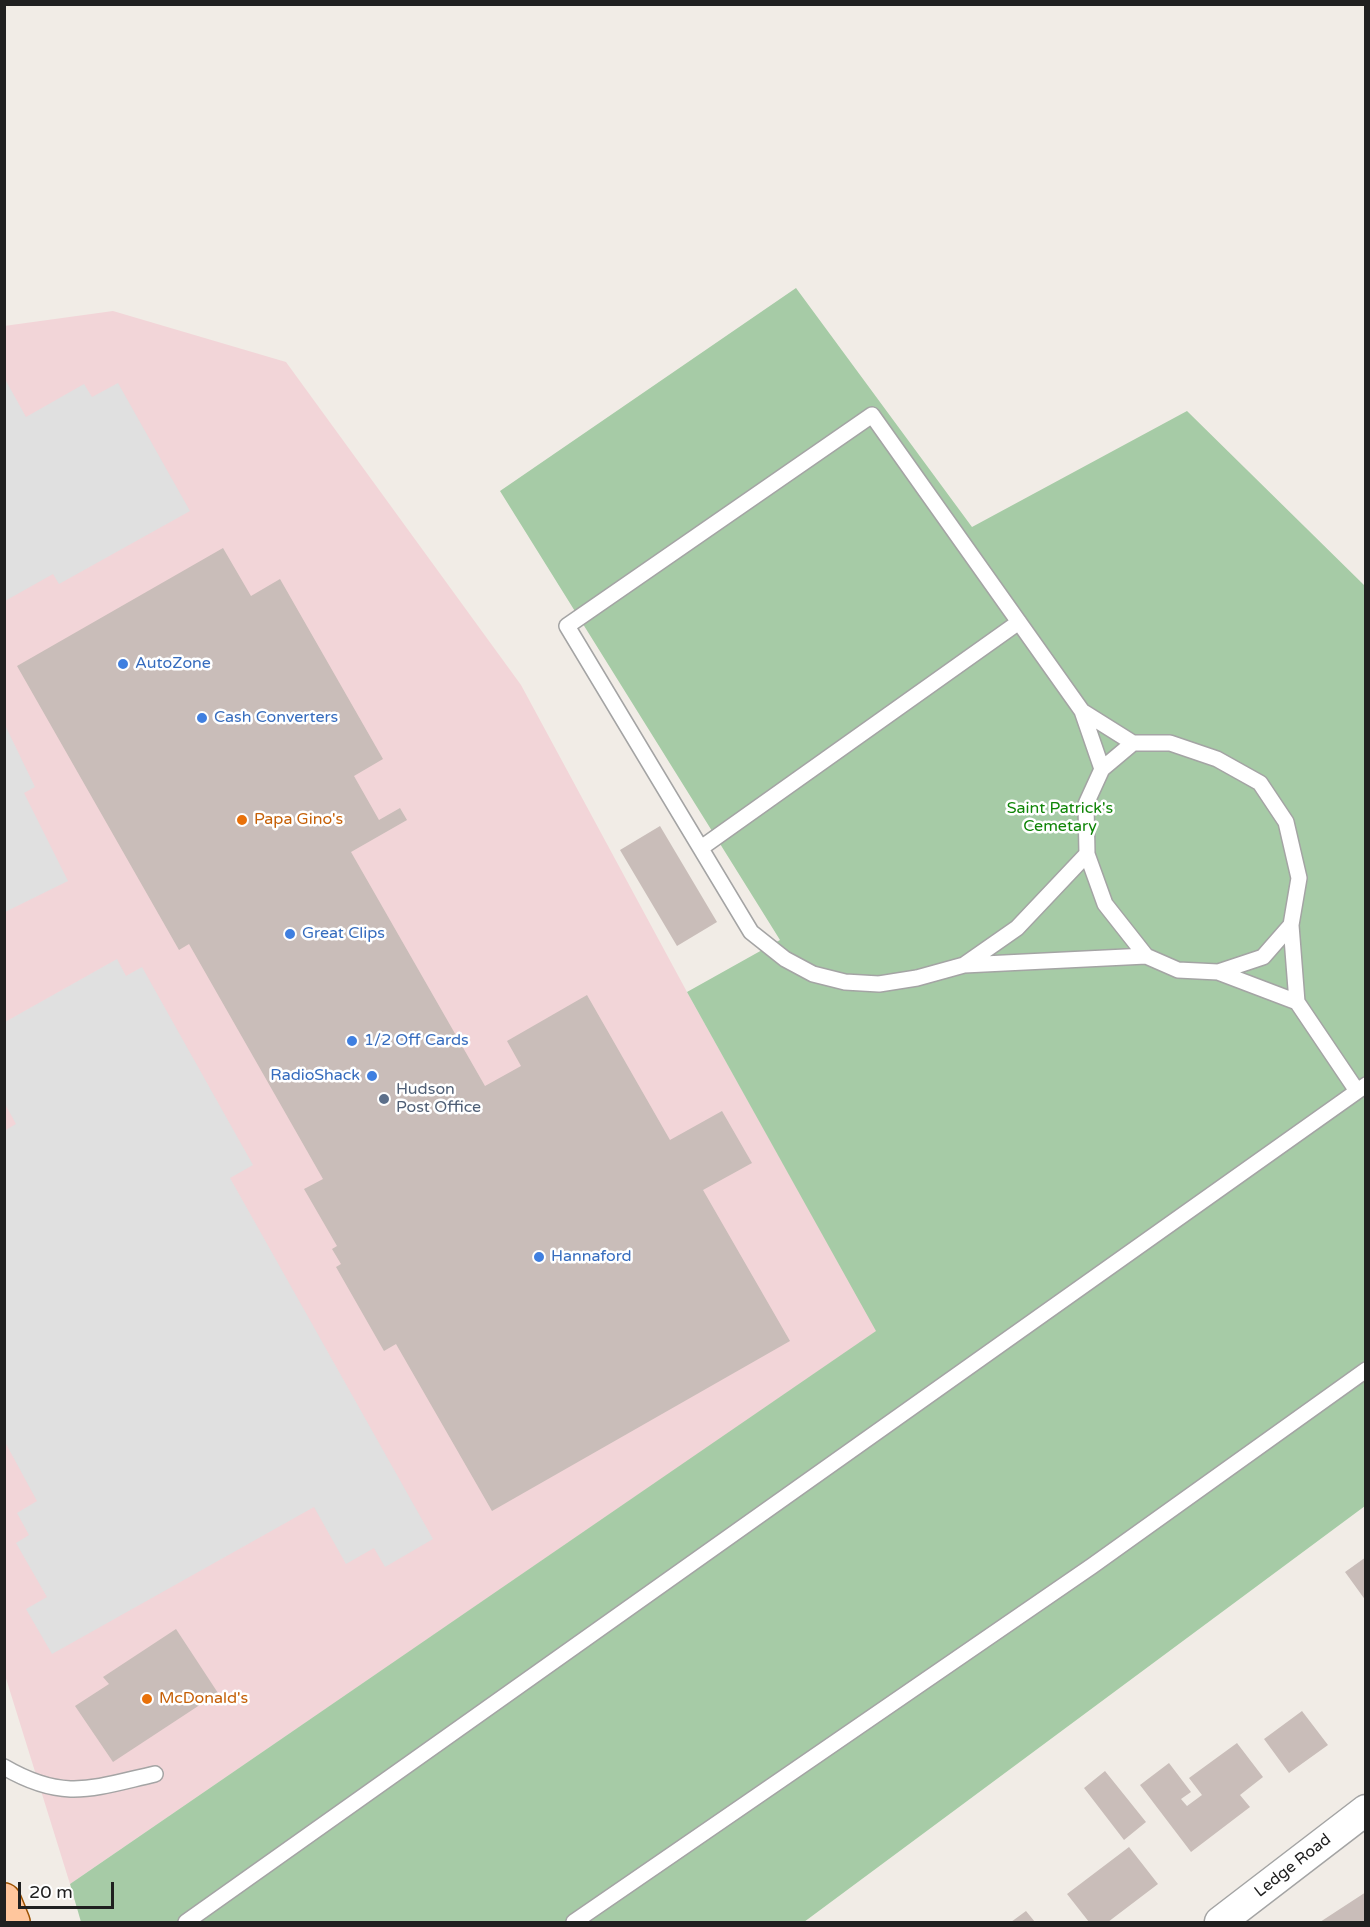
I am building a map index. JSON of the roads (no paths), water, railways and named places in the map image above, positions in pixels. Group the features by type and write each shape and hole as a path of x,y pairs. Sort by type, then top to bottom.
{"main road":[{"path":"4,1900 13,1923"}],"street":[{"name":"Ledge Road","path":"1220,1923 1365,1810"}],"lane":[{"path":"1102,769 1082,711 872,415 567,626 752,932 785,959 813,974 845,982 879,984 917,978 963,965 1146,956 1178,970 1218,972 1297,1002"},
{"path":"701,848 1019,622"},
{"path":"186,1923 1361,1088 1297,1002 1291,925 1299,878 1286,822 1260,783 1217,759 1170,743 1132,743 1082,711"},
{"path":"1132,743 1102,769 1086,804 1087,854 1105,904 1146,956"},
{"path":"963,965 1017,928 1087,854"},
{"path":"1218,972 1263,957 1291,925"},
{"path":"574,1923 1092,1566 1365,1371"},
{"path":"4,1767 34,1783 83,1790 155,1774"}],"place":[{"name":"AutoZone","path":"123,664"},
{"name":"Cash Converters","path":"202,718"},
{"name":"Papa Gino's","path":"242,820"},
{"name":"Great Clips","path":"290,934"},
{"name":"1/2 Off Cards","path":"352,1041"},
{"name":"RadioShack","path":"372,1076"},
{"name":"Hudson Post Office","path":"384,1099"},
{"name":"Hannaford","path":"539,1257"},
{"name":"McDonald's","path":"147,1699"}],"park label":[{"name":"Saint Patrick's Cemetary","path":"1060,818"}]}
